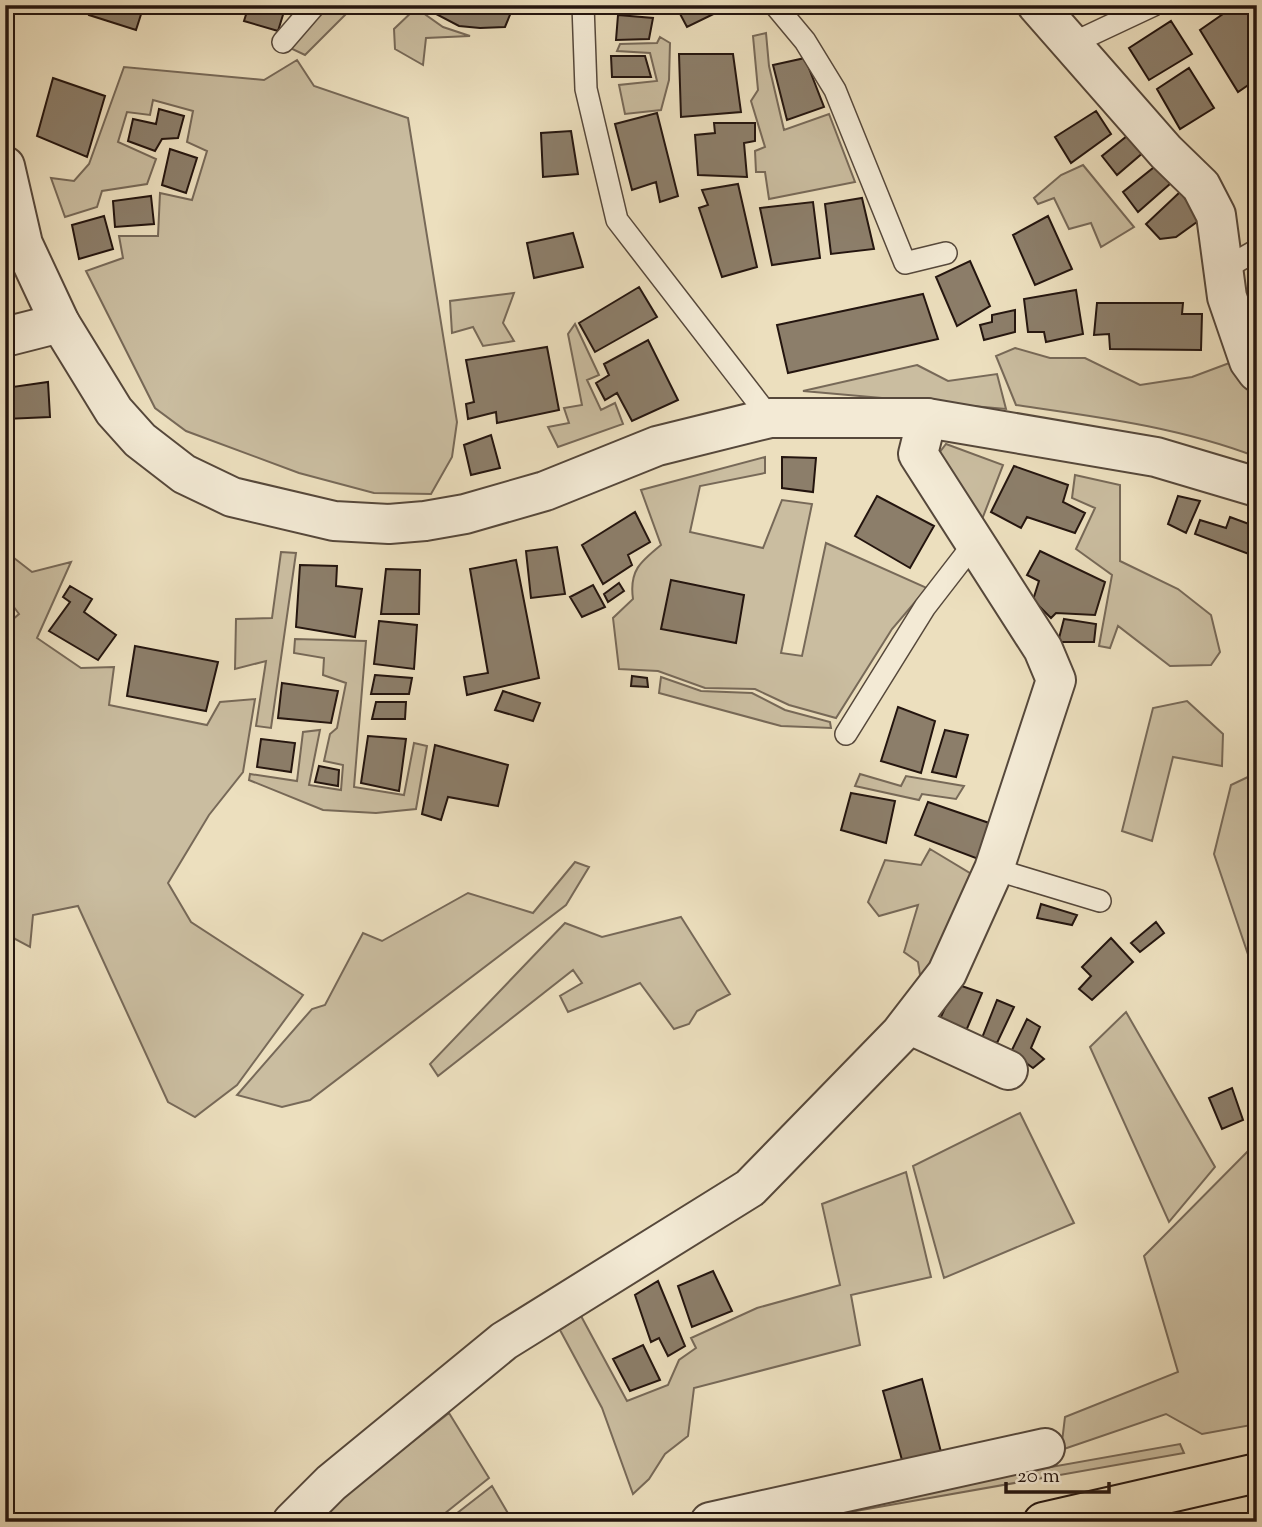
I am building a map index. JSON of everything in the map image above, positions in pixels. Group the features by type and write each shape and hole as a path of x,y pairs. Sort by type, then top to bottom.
{"highway":[{"path":"1043,1522 1257,1473"}],"street":[{"path":"1037,5 1166,152 1201,186 1216,215 1227,297 1249,361 1257,372"},
{"path":"5,166 23,244 60,323 114,411 140,440 184,474 232,496 334,521 389,524 465,514 545,491 657,446 770,418 927,418 1156,457 1257,487"},
{"path":"5,337 60,323"},
{"path":"292,1522 331,1483 463,1371 504,1340 750,1188 800,1140 908,1024 947,973 994,869 1056,680 1043,649 918,454 927,418"},
{"path":"908,1024 1008,1070"},
{"path":"710,1522 1045,1448"}],"lane":[{"path":"583,5 586,89 617,220 770,418"},
{"path":"775,5 805,41 835,90 905,263 946,253"},
{"path":"1071,44 1154,5"},
{"path":"283,42 314,6"},
{"path":"1224,269 1257,250"},
{"path":"846,734 925,607 976,541"},
{"path":"994,869 1100,901"}],"shaded area":[{"path":"328,5 355,5 305,55 288,47"},
{"path":"416,8 443,27 470,36 426,38 423,65 395,49 394,29"},
{"path":"766,33 769,66 784,130 829,114 855,182 769,199 765,172 756,172 755,151 765,147 751,101 758,90 753,36"},
{"path":"660,37 670,43 669,80 661,110 625,114 619,85 657,81 650,53 617,51 620,44 657,43"},
{"path":"297,60 314,86 408,118 457,422 452,457 431,494 374,493 299,473 186,431 155,408 86,271 123,258 119,236 158,236 160,193 192,200 207,151 187,142 193,111 153,100 150,115 127,112 118,142 156,159 147,184 102,191 97,207 65,217 51,178 74,181 89,164 124,67 264,80"},
{"path":"1083,165 1134,227 1101,247 1091,223 1069,229 1054,198 1038,204 1034,198 1061,175"},
{"path":"514,293 503,323 514,341 483,346 473,327 452,333 450,301"},
{"path":"575,324 599,375 587,380 601,410 615,403 623,424 558,447 548,427 569,423 564,408 582,405 568,334"},
{"path":"1015,348 1050,358 1085,358 1140,385 1192,377 1232,362 1257,396 1257,457 1168,431 1016,405 996,356"},
{"path":"917,365 948,381 997,374 1006,409 803,391"},
{"path":"946,444 1003,465 981,522 936,457"},
{"path":"765,457 765,473 700,486 690,532 763,548 782,500 812,504 781,653 802,656 826,543 927,588 892,629 836,718 789,705 755,689 705,688 658,671 619,669 613,618 633,599 633,581 638,568 661,545 641,490"},
{"path":"1075,475 1120,485 1120,561 1178,589 1211,615 1220,652 1211,665 1170,666 1118,626 1110,648 1099,646 1112,575 1076,549 1095,508 1072,498"},
{"path":"5,551 32,572 71,562 37,638 81,668 114,667 109,705 207,725 220,702 255,699 243,772 209,815 168,883 191,922 303,995 237,1085 195,1117 168,1102 78,906 33,915 30,947 15,939 5,928 5,626 19,614 5,595"},
{"path":"281,552 296,553 271,728 256,726 266,661 235,669 236,619 272,618"},
{"path":"295,639 366,641 354,787 404,795 414,743 427,746 416,809 376,813 323,810 249,780 250,774 297,781 303,732 320,730 309,785 341,790 343,765 324,761 330,734 337,728 346,683 323,675 324,658 294,653"},
{"path":"661,677 701,691 752,693 785,710 830,722 831,728 781,726 659,693"},
{"path":"1187,701 1223,734 1222,766 1173,757 1152,841 1122,831 1153,708"},
{"path":"1257,722 1257,981 1214,854 1231,785 1250,776 1251,729"},
{"path":"860,774 901,786 906,776 964,786 956,799 922,794 919,800 855,786"},
{"path":"930,849 978,878 934,970 920,975 918,962 904,952 918,905 879,916 868,902 885,860 921,865"},
{"path":"575,862 589,867 566,905 310,1100 282,1107 237,1095 312,1009 325,1005 363,933 382,941 468,893 533,913"},
{"path":"681,917 730,994 697,1011 689,1024 674,1029 640,983 568,1012 560,996 582,983 573,970 438,1076 430,1064 565,923 602,937"},
{"path":"1126,1012 1215,1167 1169,1222 1090,1047"},
{"path":"1020,1113 1074,1223 944,1278 913,1166"},
{"path":"1257,1142 1257,1424 1202,1434 1166,1414 1061,1450 1065,1417 1178,1372 1144,1256"},
{"path":"906,1172 931,1277 851,1295 860,1345 694,1388 688,1436 665,1454 649,1479 633,1494 602,1408 560,1330 581,1316 627,1401 668,1385 679,1360 696,1348 691,1338 757,1308 840,1285 822,1204"},
{"path":"449,1413 489,1478 434,1522 311,1522"},
{"path":"1180,1444 1184,1453 845,1513 839,1505"},
{"path":"492,1486 513,1522 447,1522 447,1521"}],"building":[{"path":"92,5 144,5 136,30 89,15"},
{"path":"188,5 230,5 230,9"},
{"path":"249,5 286,5 278,31 244,21"},
{"path":"428,5 514,5 505,27 480,28 459,26 436,14"},
{"path":"685,5 732,5 687,27 678,10"},
{"path":"1236,5 1253,5 1257,13 1257,79 1238,92 1200,30"},
{"path":"618,15 653,18 649,39 616,40"},
{"path":"1171,21 1192,54 1149,80 1129,48"},
{"path":"679,54 733,54 741,112 681,117"},
{"path":"611,56 645,56 651,77 612,77"},
{"path":"805,58 824,107 787,120 773,65"},
{"path":"1189,68 1214,108 1180,129 1157,89"},
{"path":"53,78 105,96 87,157 37,136"},
{"path":"159,109 184,116 178,138 162,139 155,151 128,141 133,119 156,124"},
{"path":"1096,111 1111,134 1071,163 1055,137"},
{"path":"657,113 678,196 660,202 656,182 632,190 615,124"},
{"path":"714,123 755,123 755,141 744,143 747,177 698,175 695,135 715,133"},
{"path":"571,131 578,174 543,177 541,133"},
{"path":"1132,132 1145,151 1117,175 1102,156"},
{"path":"170,149 197,158 186,193 162,185"},
{"path":"1158,164 1171,183 1138,212 1123,192"},
{"path":"738,184 757,267 722,277 699,208 708,205 702,190"},
{"path":"1180,192 1201,219 1176,237 1160,239 1146,224"},
{"path":"151,196 154,224 115,227 113,201"},
{"path":"862,198 874,249 831,254 825,204"},
{"path":"813,202 820,258 772,265 760,208"},
{"path":"104,216 113,249 79,259 72,225"},
{"path":"1048,216 1072,269 1035,285 1013,235"},
{"path":"573,233 583,267 534,278 527,243"},
{"path":"970,261 990,306 957,326 936,277"},
{"path":"639,287 657,317 595,352 579,323"},
{"path":"1076,290 1083,334 1046,342 1044,332 1028,332 1024,299"},
{"path":"923,294 938,339 788,373 777,325"},
{"path":"1097,303 1183,303 1182,314 1202,314 1201,350 1110,349 1109,334 1094,335"},
{"path":"1015,310 1015,332 984,340 980,325 992,322 992,315"},
{"path":"648,340 678,400 632,421 617,393 605,400 596,383 609,375 604,364"},
{"path":"547,347 559,410 497,423 496,412 468,419 466,404 474,402 466,360"},
{"path":"9,369 13,387 48,382 50,417 5,419 5,370"},
{"path":"491,435 500,468 471,475 464,445"},
{"path":"782,457 816,458 813,492 782,488"},
{"path":"1014,466 1068,485 1063,502 1085,513 1075,533 1027,517 1021,528 991,512"},
{"path":"877,496 934,526 910,568 855,536"},
{"path":"1178,496 1200,501 1186,533 1168,524"},
{"path":"635,512 650,542 628,555 632,565 603,584 582,545"},
{"path":"1230,517 1257,527 1257,557 1195,534 1200,520 1226,528"},
{"path":"557,547 565,594 531,598 526,551"},
{"path":"1040,551 1105,582 1095,615 1056,613 1051,618 1033,600 1039,581 1027,575"},
{"path":"516,560 539,678 467,695 464,677 488,673 470,569"},
{"path":"300,565 337,566 336,586 362,589 355,637 296,627"},
{"path":"386,569 420,570 419,614 381,614"},
{"path":"671,580 744,595 736,643 661,629"},
{"path":"619,583 624,591 608,602 604,594"},
{"path":"593,585 605,607 582,617 570,597"},
{"path":"70,586 92,599 84,612 116,635 98,660 49,631 70,602 63,597"},
{"path":"1064,619 1096,624 1094,642 1058,642"},
{"path":"379,621 417,625 414,669 374,664"},
{"path":"135,646 218,662 206,711 127,696"},
{"path":"375,675 412,678 409,694 371,694"},
{"path":"632,676 647,678 648,687 631,686"},
{"path":"282,683 338,691 331,723 278,718"},
{"path":"503,691 540,703 533,721 495,710"},
{"path":"376,702 406,702 405,719 372,719"},
{"path":"898,707 935,721 921,773 881,761"},
{"path":"945,730 968,735 956,777 932,772"},
{"path":"368,736 406,739 399,791 361,783"},
{"path":"261,739 295,743 291,772 257,767"},
{"path":"435,745 508,765 498,806 448,797 441,820 422,814"},
{"path":"319,766 339,770 338,786 315,782"},
{"path":"851,793 895,801 886,843 841,830"},
{"path":"928,802 992,824 981,860 915,835"},
{"path":"1041,904 1077,915 1072,925 1037,918"},
{"path":"1156,922 1164,933 1140,952 1131,943"},
{"path":"1111,938 1133,962 1092,1000 1079,989 1091,976 1082,967"},
{"path":"956,984 982,993 966,1031 940,1019"},
{"path":"997,1000 1014,1007 997,1043 982,1038"},
{"path":"1027,1019 1040,1027 1031,1048 1044,1059 1033,1068 1011,1052"},
{"path":"1232,1088 1243,1120 1222,1129 1209,1098"},
{"path":"713,1271 732,1311 692,1327 678,1286"},
{"path":"658,1281 685,1346 668,1356 659,1338 651,1342 635,1295"},
{"path":"643,1345 660,1380 630,1391 613,1359"},
{"path":"922,1379 941,1452 902,1460 883,1391"}]}
